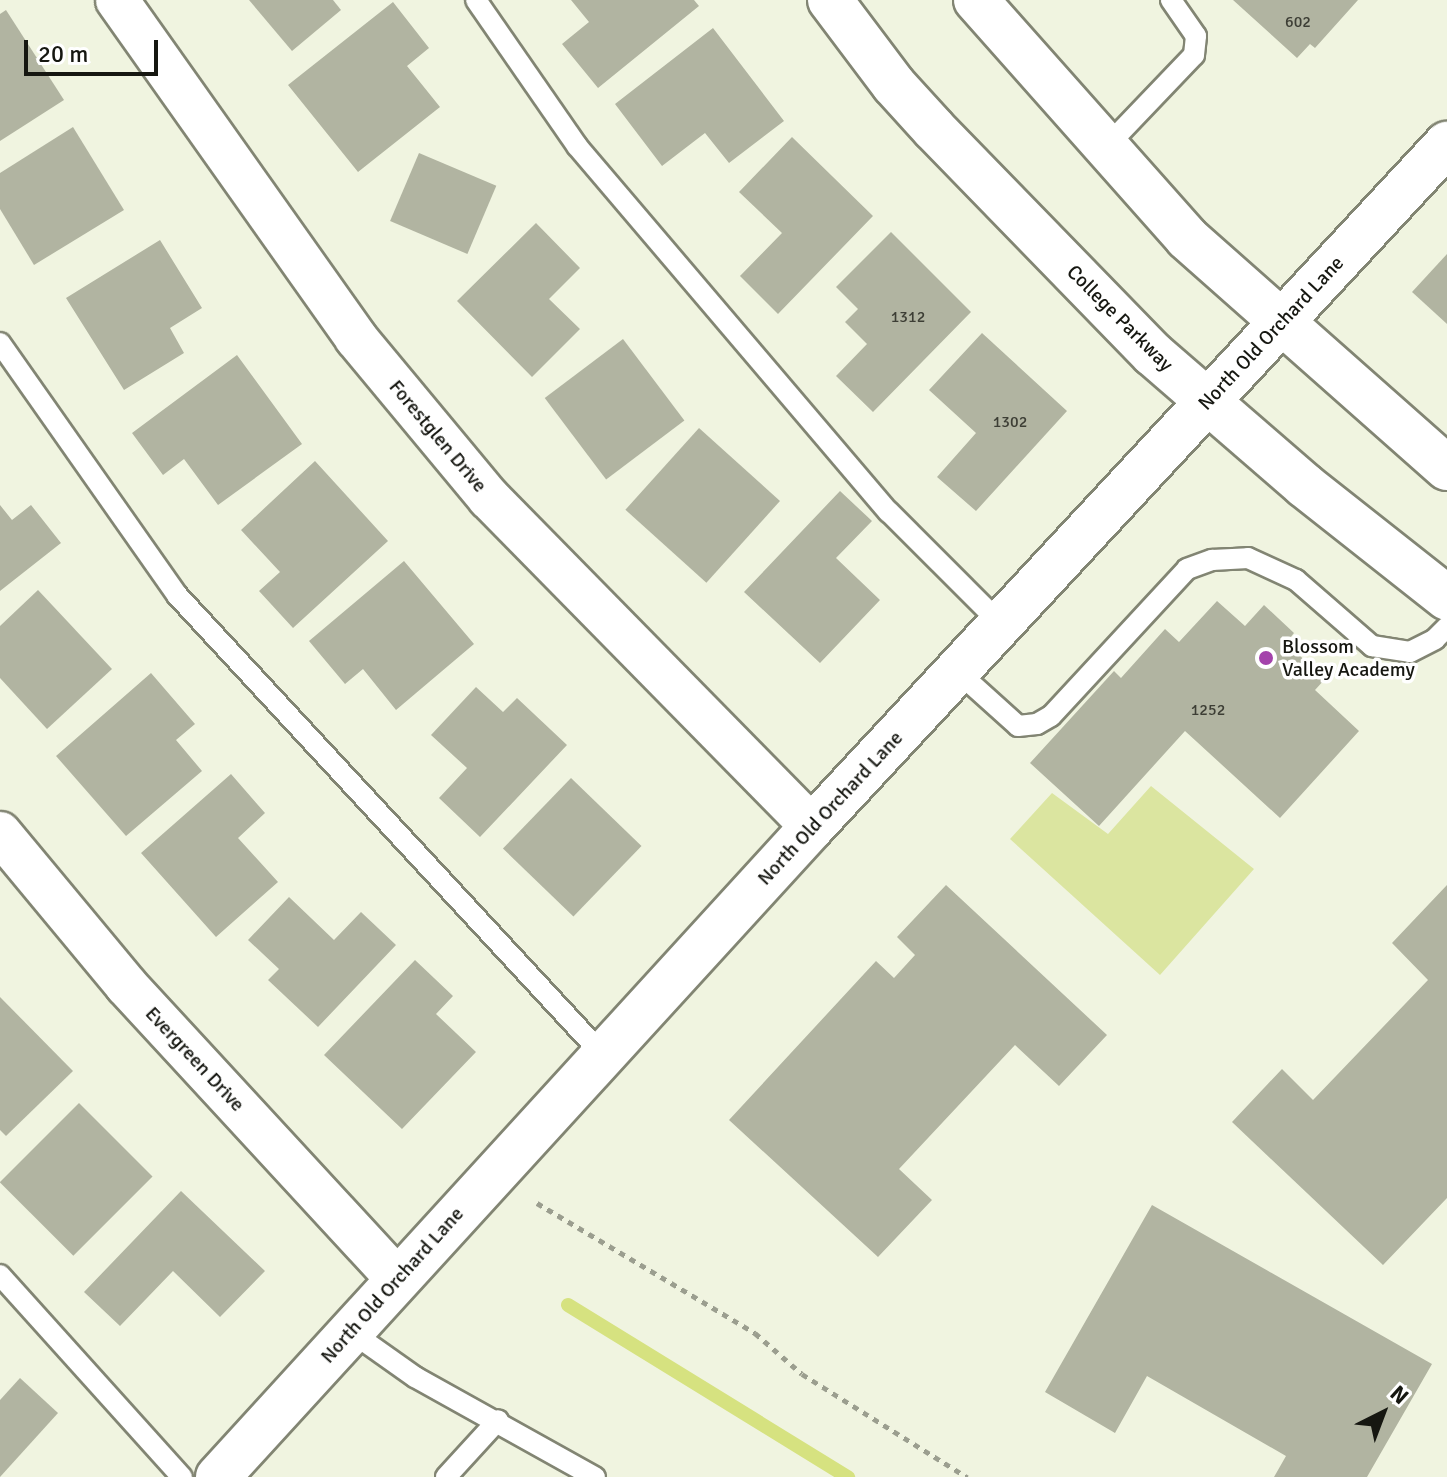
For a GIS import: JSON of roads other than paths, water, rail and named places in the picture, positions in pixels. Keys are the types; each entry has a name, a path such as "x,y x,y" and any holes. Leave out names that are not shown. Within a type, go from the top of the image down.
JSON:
{"street":[{"name":"Forestglen Drive","path":"117,0 356,338 489,498 812,827"},
{"name":"College Parkway","path":"830,0 894,85 934,129 1153,354 1304,485 1447,598"},
{"path":"976,0 1187,238 1280,324 1447,468"},
{"name":"North Old Orchard Lane","path":"218,1477 812,827 1447,144"},
{"name":"Evergreen Drive","path":"0,833 126,985 397,1279"}],"lane":[{"path":"476,0 577,146 889,512 1001,624"},
{"path":"1107,146 1194,55 1196,36 1171,0"},
{"path":"0,343 177,595 603,1055"},
{"path":"957,671 1018,726 1037,724 1051,716 1187,569 1212,560 1248,558 1296,580 1372,646 1410,652 1435,639 1447,627"},
{"path":"0,1275 182,1477"},
{"path":"350,1331 415,1377 498,1420 595,1477"},
{"path":"446,1477 498,1420"}],"waterway":[{"path":"568,1305 848,1477"}],"place":[{"name":"Blossom Valley Academy","path":"1266,658"}]}
